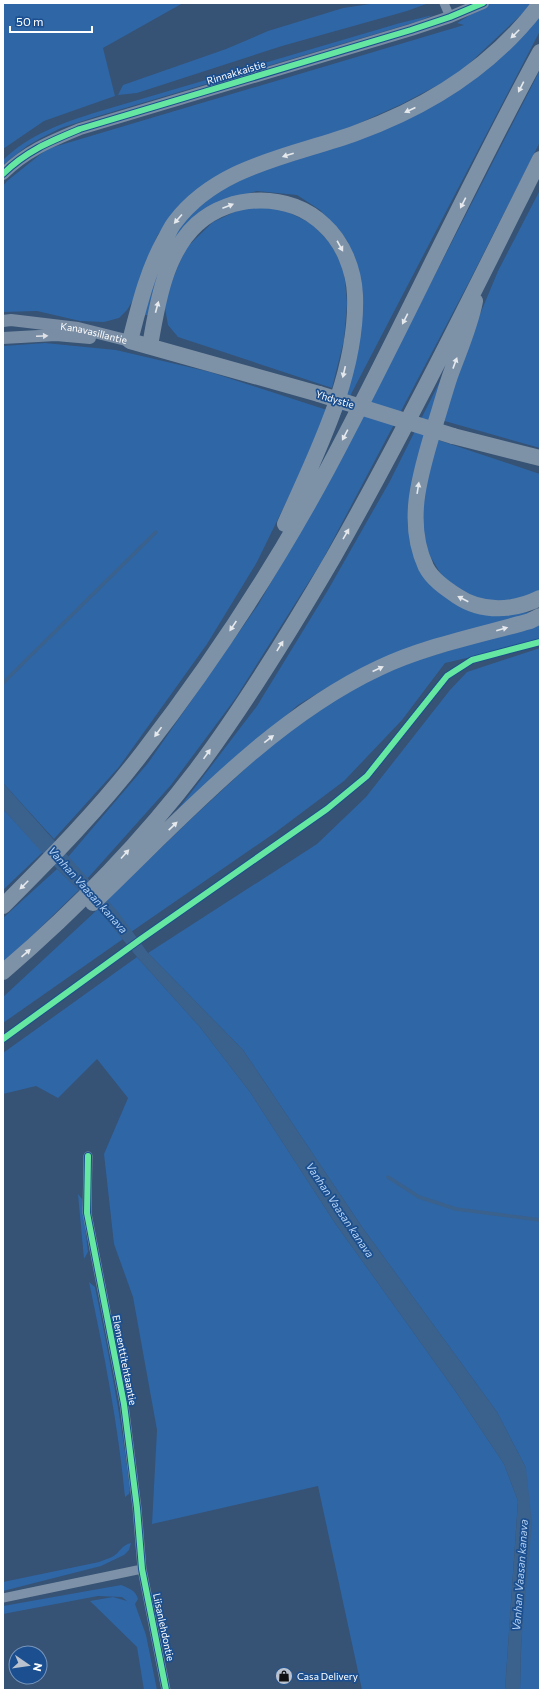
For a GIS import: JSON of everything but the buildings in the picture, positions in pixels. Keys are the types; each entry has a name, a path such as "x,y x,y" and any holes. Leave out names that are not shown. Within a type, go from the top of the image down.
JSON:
{"highway":[{"path":"130,341 147,280 158,253 174,223 195,200 214,186 244,170 356,133 430,100 464,78 498,50 527,21 540,4"},
{"path":"3,906 46,864 143,753 201,674 255,593 326,472 540,52"},
{"path":"102,888 140,836 196,769 254,688 308,600 370,492 540,159"},
{"path":"150,346 155,316 164,282 173,258 183,241 196,224 219,209 232,204 253,201 272,201 290,205 324,224 336,239 346,257 355,294 355,316 343,380 330,421 255,593"},
{"path":"479,281 472,318 448,382 420,473 415,509 416,531 427,568 437,581 461,599 476,605 494,608 512,608 540,598"},
{"name":"Yhdystie","path":"130,341 319,394 454,436 540,458"},
{"path":"3,972 84,906 215,786 262,745 313,704 349,683 409,655 530,621 540,616"}],"street":[{"path":"444,3 450,17"},
{"name":"Rinnakkaistie","path":"3,174 18,160 35,149 80,129 450,17 483,3"},
{"name":"Kanavasillantie","path":"3,321 11,320 78,328 130,341"},
{"name":"Kanavasillantie","path":"3,338 56,335 130,341"},
{"name":"Elementtitehtaantie","path":"88,1156 87,1213 124,1404 138,1508 142,1569"},
{"path":"3,1598 142,1569"},
{"name":"Liisanlehdontie","path":"142,1569 166,1690"}],"shaded area":[{"path":"3,3 183,3 103,48 115,96 44,121 3,149"},
{"path":"377,3 429,3 407,11 282,46 137,93 118,95 123,85 226,49 268,31 343,8"},
{"path":"489,3 531,3 523,13 457,75 402,104 182,203 157,236 133,300 127,310 119,318 104,322 80,321 37,311 3,312 3,186 7,181 47,149 464,25 457,23"},
{"path":"433,15 419,21 61,128 27,146 3,165 3,160 24,143 47,130 71,120 400,23"},
{"path":"540,17 540,31 335,425 360,281 348,242 320,210 297,195 257,191 217,202 182,229 149,315 143,315 156,270 184,219 225,186 261,171 340,146 501,56"},
{"path":"540,70 540,142 469,282 322,561 235,699 171,785 87,879 68,857 148,763 258,605 330,480"},
{"path":"540,190 540,448 441,420 463,355 498,271"},
{"path":"267,206 286,211 312,224 331,244 344,270 347,303 344,340 332,388 178,337 168,325 165,308 168,291 185,249 213,222 243,208"},
{"path":"45,343 116,350 210,372 327,410 294,486 257,562 207,644 119,767 54,839 3,783 3,346"},
{"path":"442,377 414,478 435,587 506,613 535,612 345,677 298,705 173,816 257,706 328,590 390,481"},
{"path":"435,439 540,474 540,591 522,599 495,603 463,595 442,576 423,544 422,499"},
{"path":"540,624 540,639 528,644 445,663 402,720 344,781 276,832 131,932 107,900 272,744 339,697 387,669"},
{"path":"540,648 540,1690 520,1690 526,1468 497,1412 362,1227 243,1050 148,953 317,844 366,797 450,690 467,672"},
{"path":"3,809 43,852 3,890"},
{"path":"57,869 79,890 3,964 3,918"},
{"path":"98,909 123,939 3,1023 3,997"},
{"path":"137,957 200,1027 250,1092 335,1223 454,1389 504,1464 518,1501 505,1690 362,1690 318,1486 152,1524 157,1430 133,1297 114,1244 104,1154 128,1098 97,1059 58,1098 36,1086 3,1094 3,1053"},
{"path":"78,1194 82,1199 88,1252 84,1259"},
{"path":"89,1282 95,1287 119,1414 130,1490 129,1494 125,1497 119,1443 110,1389"},
{"path":"131,1543 129,1550 124,1555 101,1566 3,1591 3,1582 99,1562 112,1557 125,1545"},
{"path":"121,1585 131,1590 137,1596 138,1599 135,1604 146,1635 157,1690 144,1690 137,1647 90,1601 113,1597 127,1601 122,1597 98,1596 3,1614 3,1606"}],"water":[{"name":"Vanhan Vaasan kanava","path":"3,783 118,912 148,953 243,1050 362,1227 497,1412 526,1468 532,1524 521,1645 520,1690 505,1690 518,1501 504,1464 454,1389 335,1223 250,1092 200,1027 137,957 98,909 57,869 3,809"}],"waterway":[{"path":"3,683 156,532"},
{"path":"388,1177 419,1197 456,1209 540,1220"}],"cycle path":[{"path":"3,174 30,153 49,142 80,129 411,30 450,17 483,3"},
{"path":"3,1039 141,939 327,809 367,776 447,676 472,660 540,642"},
{"path":"88,1156 87,1213 124,1404 137,1508 142,1569 166,1690"}],"place":[{"name":"Casa Delivery","path":"284,1676"}]}
